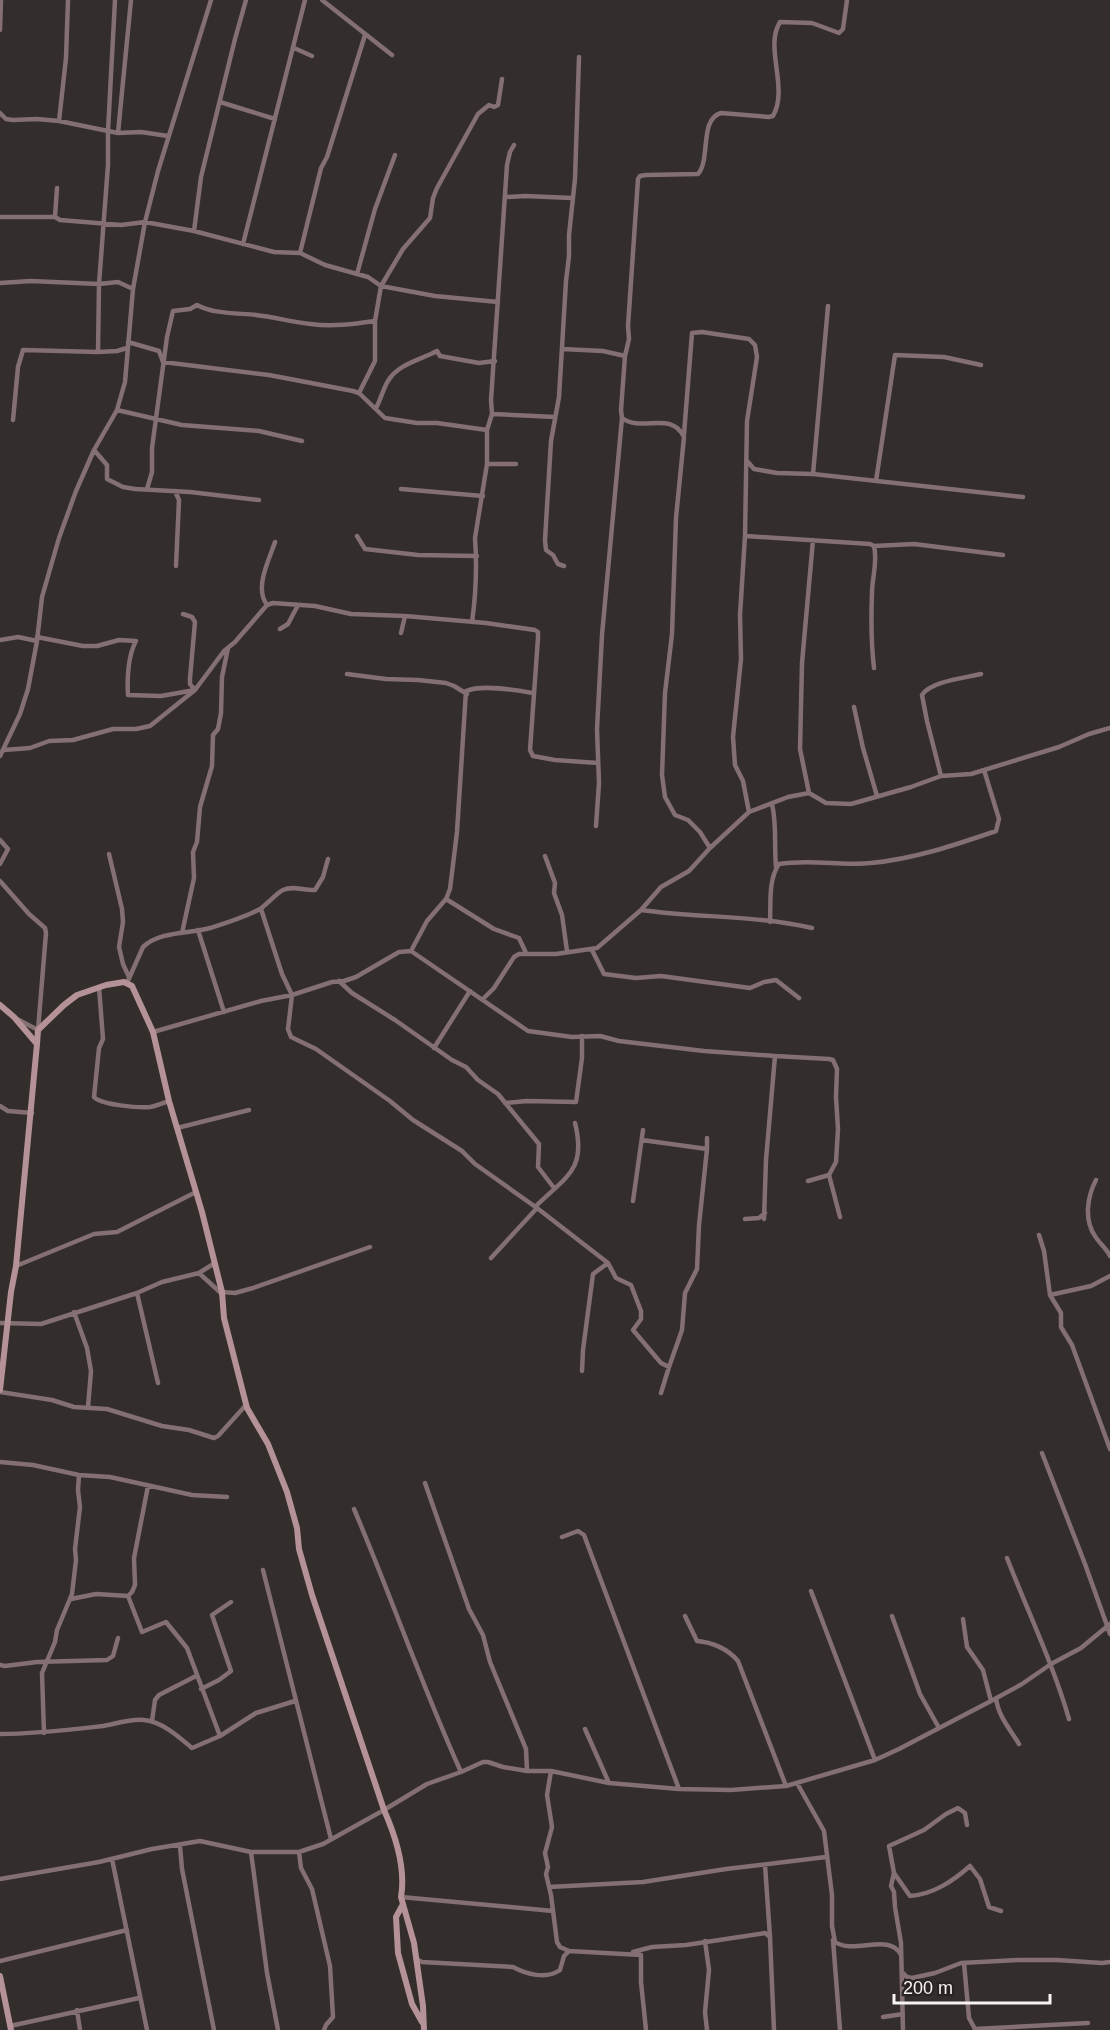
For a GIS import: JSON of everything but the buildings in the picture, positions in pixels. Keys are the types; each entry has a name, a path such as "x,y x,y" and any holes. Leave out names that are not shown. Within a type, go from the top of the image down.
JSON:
{"street":[{"path":"0,30 1,0"},
{"path":"59,121 66,58 68,0"},
{"path":"98,352 99,284 115,0"},
{"path":"118,133 131,0"},
{"path":"0,756 20,714 25,697 37,639 42,597 53,557 76,490 94,450 117,410 125,382 133,290 145,222 168,136 211,0"},
{"path":"194,231 201,177 246,0"},
{"path":"243,244 305,0"},
{"path":"322,0 392,55"},
{"path":"596,826 602,635 622,418 624,356 629,339 638,179 646,175 698,174 703,168 710,123 717,114 772,116 777,98 778,73 775,47 776,30 780,22 812,23 839,33 843,29 847,0"},
{"path":"300,253 321,168 327,157 365,35"},
{"path":"294,48 312,56"},
{"path":"564,566 558,564 545,547 551,441 559,397 579,57"},
{"path":"359,393 375,361 375,321 381,286 404,249 427,223 437,188 478,114 489,105 494,107 498,105 502,80"},
{"path":"220,102 274,119"},
{"path":"0,113 2,118 12,120 59,121 118,133 141,132 168,136"},
{"path":"472,622 476,599 476,538 487,464 487,430 492,414 491,400 507,165 513,145"},
{"path":"357,274 375,209 394,155"},
{"path":"55,217 57,188"},
{"path":"506,197 572,198"},
{"path":"0,217 55,217 60,220 121,225 145,222 194,231 274,252 300,253 325,265 368,277 381,286 435,296 498,302"},
{"path":"0,283 31,281 99,284 118,282 133,290"},
{"path":"147,489 152,472 152,448 163,362 173,311 190,309 197,305 204,309 228,314 270,316 312,325 375,321"},
{"path":"813,474 828,306"},
{"path":"330,325 331,333"},
{"path":"710,848 700,832 688,820 675,814 666,797 662,775 665,693 672,634 676,518 692,333 702,332 749,339 755,345 757,357 747,421 745,536 740,615 741,659 733,737 735,765 743,781 749,812"},
{"path":"128,342 159,351 163,362"},
{"path":"13,420 18,368 23,350 98,352 127,348"},
{"path":"562,349 603,351 624,356"},
{"path":"376,408 387,383 408,362 437,351 440,356 479,363 495,361"},
{"path":"876,481 895,355 944,357 981,365"},
{"path":"163,362 280,377 359,393 376,408 382,417 487,430"},
{"path":"117,410 182,425 260,431 302,441"},
{"path":"492,414 555,417"},
{"path":"622,418 634,423 675,425 684,437"},
{"path":"94,450 107,465 107,479 123,487 259,500"},
{"path":"747,461 754,469 1023,497"},
{"path":"487,464 516,464"},
{"path":"401,489 483,496"},
{"path":"175,491 179,500 176,566"},
{"path":"357,536 365,549 418,555 477,556"},
{"path":"745,536 874,546 914,544 1003,555"},
{"path":"809,793 800,749 802,663 813,540"},
{"path":"267,605 262,594 262,582 275,542"},
{"path":"874,546 877,555 872,588 870,630 874,668"},
{"path":"4,750 30,748 49,741 73,740 113,729 136,729 150,726 195,690 228,647 267,605 280,602 315,606 351,614 405,616 535,630 538,632 530,750 533,756 598,763"},
{"path":"280,629 288,624 298,605"},
{"path":"183,614 192,617 195,622 190,684 195,690"},
{"path":"401,633 405,616"},
{"path":"0,640 18,637 83,646 97,646 119,640 136,641 132,648 127,683 128,695 174,695 195,690"},
{"path":"182,933 194,878 193,852 197,842 200,807 212,766 213,735 218,729 221,713 222,677 228,647"},
{"path":"347,674 386,680 446,683 467,694"},
{"path":"941,776 922,694 926,689 938,684 981,674"},
{"path":"411,951 427,921 446,899 451,881 456,843 466,691 474,688 511,689 533,693"},
{"path":"854,707 877,796"},
{"path":"483,999 494,988 514,957 519,954 556,954 597,948 641,910 661,887 689,871 749,812 761,806 809,793 826,803 842,805 941,776 971,774 1059,747 1110,728"},
{"path":"776,868 779,864 795,862 855,864 906,859 996,831 999,819 984,770"},
{"path":"770,922 772,880 776,868 774,840 776,819 772,804"},
{"path":"0,840 8,849 0,864"},
{"path":"109,854 122,909 123,922 118,947 128,980 153,1032 169,1101 215,1263 222,1293 224,1318 246,1405 268,1444 287,1492 312,1595 393,1832 400,1861 402,1905 418,1962 424,2028"},
{"path":"545,856 555,883 554,893 562,915 567,951"},
{"path":"128,980 147,943 237,920 261,909 264,904 283,890 297,887 315,890 323,877 328,859"},
{"path":"0,881 29,914 45,928 46,933 32,1113 16,1266 3,1324 0,1391 52,1400 74,1407 107,1409 162,1426 189,1430 214,1438 246,1405"},
{"path":"446,899 494,929 519,938 526,953"},
{"path":"261,909 282,974 292,995 288,1029 291,1037 316,1049 413,1120 462,1150 475,1164 536,1207 608,1263 616,1278 631,1285 641,1311 641,1319 633,1330 662,1363 669,1367"},
{"path":"641,910 732,917 812,928"},
{"path":"198,930 224,1012"},
{"path":"592,950 604,974 636,978 661,976 750,988 776,980 799,998"},
{"path":"153,1032 356,977 399,952 411,951 528,1031 600,1036 619,1041 704,1051 829,1059 836,1065 838,1129 836,1162 829,1175 840,1218"},
{"path":"39,1030 77,995 128,980"},
{"path":"339,981 352,993 466,1068 498,1094 539,1144 538,1167 554,1188"},
{"path":"99,987 103,1039 99,1048 94,1097 105,1103 145,1107 169,1101"},
{"path":"434,1048 470,991"},
{"path":"0,1005 14,1017 37,1044"},
{"path":"14,1017 39,1030"},
{"path":"505,1103 576,1102 582,1058 582,1036"},
{"path":"764,1220 766,1160 775,1056"},
{"path":"0,1106 8,1111 32,1113"},
{"path":"177,1128 249,1110"},
{"path":"492,1258 554,1188 569,1177 577,1160 579,1143 575,1123"},
{"path":"633,1201 643,1130"},
{"path":"662,1393 682,1330 685,1293 698,1269 699,1225 707,1138"},
{"path":"642,1140 707,1149"},
{"path":"808,1181 829,1175"},
{"path":"1096,1180 1090,1191 1088,1203 1089,1225 1096,1239 1110,1256"},
{"path":"16,1266 94,1234 117,1232 196,1192"},
{"path":"745,1219 759,1218 765,1213"},
{"path":"1039,1236 1044,1251 1050,1295 1061,1313 1061,1327 1072,1345 1110,1449"},
{"path":"198,1274 222,1293 236,1293 370,1247"},
{"path":"3,1324 41,1324 137,1293 162,1282 198,1274 215,1263"},
{"path":"582,1371 593,1274 608,1263"},
{"path":"1050,1295 1090,1286 1110,1276"},
{"path":"137,1293 158,1383"},
{"path":"74,1312 87,1348 91,1371 88,1407"},
{"path":"1041,1453 1109,1625 1110,1634"},
{"path":"0,1462 33,1465 80,1475 110,1477 192,1495 227,1497"},
{"path":"44,1733 42,1673 71,1599 80,1507 78,1490 80,1475"},
{"path":"425,1482 469,1609 483,1635 490,1662 526,1749 527,1770"},
{"path":"71,1599 96,1594 128,1596 132,1592 135,1585 134,1558 148,1486"},
{"path":"354,1509 461,1772"},
{"path":"562,1537 578,1531 584,1535 679,1789"},
{"path":"1008,1558 1036,1633 1051,1664 1069,1719"},
{"path":"263,1570 331,1839"},
{"path":"811,1591 875,1760"},
{"path":"128,1596 142,1632 166,1622 187,1648 220,1736"},
{"path":"201,1689 231,1671 212,1615 231,1602"},
{"path":"685,1616 697,1641 713,1644 732,1653 738,1661 786,1786"},
{"path":"892,1616 916,1684 939,1728"},
{"path":"963,1619 967,1647 983,1670 997,1708 1019,1744"},
{"path":"0,1879 200,1841 251,1852 299,1852 331,1839 427,1784 483,1762 503,1767 551,1771 609,1783 679,1789 731,1790 786,1786 875,1760 994,1700 1081,1648 1109,1625"},
{"path":"0,1665 107,1660 112,1656 118,1638"},
{"path":"152,1721 155,1700 159,1695 196,1676"},
{"path":"0,1734 44,1733 136,1720 152,1721 166,1728 192,1748 220,1736 256,1713 295,1701"},
{"path":"585,1729 609,1783"},
{"path":"551,1771 547,1795 552,1827 546,1853 548,1867 546,1874 557,1942 560,1947 569,1951 641,1955 646,2030"},
{"path":"797,1783 824,1832 832,1895 840,2030"},
{"path":"903,2030 903,1973 894,1892 891,1886 894,1873 889,1846 924,1830 958,1808 964,1813 967,1825"},
{"path":"180,1846 182,1869 214,2030"},
{"path":"251,1852 267,1973 278,2030"},
{"path":"299,1852 301,1868 312,1889 330,1966 333,2017 324,2030"},
{"path":"549,1887 643,1882 826,1857"},
{"path":"112,1859 147,2030"},
{"path":"765,1865 774,2030"},
{"path":"894,1873 910,1896 920,1895 948,1883 970,1866 980,1879 989,1907 1001,1911"},
{"path":"401,1897 553,1911"},
{"path":"402,1905 396,1917 399,1953 412,2004 424,2028"},
{"path":"0,1962 126,1930"},
{"path":"630,1953 652,1947 765,1933 770,1937"},
{"path":"833,1938 835,1942 845,1946 890,1944 901,1955"},
{"path":"705,1941 709,1970 705,2012 707,2030"},
{"path":"418,1962 513,1967 525,1973 549,1975 560,1970 564,1956 569,1951"},
{"path":"903,1973 912,1978 964,1963 1018,1960 1057,1960 1102,1964 1110,1962"},
{"path":"964,1963 969,2018 975,2029 1088,2022"},
{"path":"0,1976 10,2028 77,2010 139,1998"},
{"path":"77,2010 80,2030"},
{"path":"882,2017 903,2014"}]}
